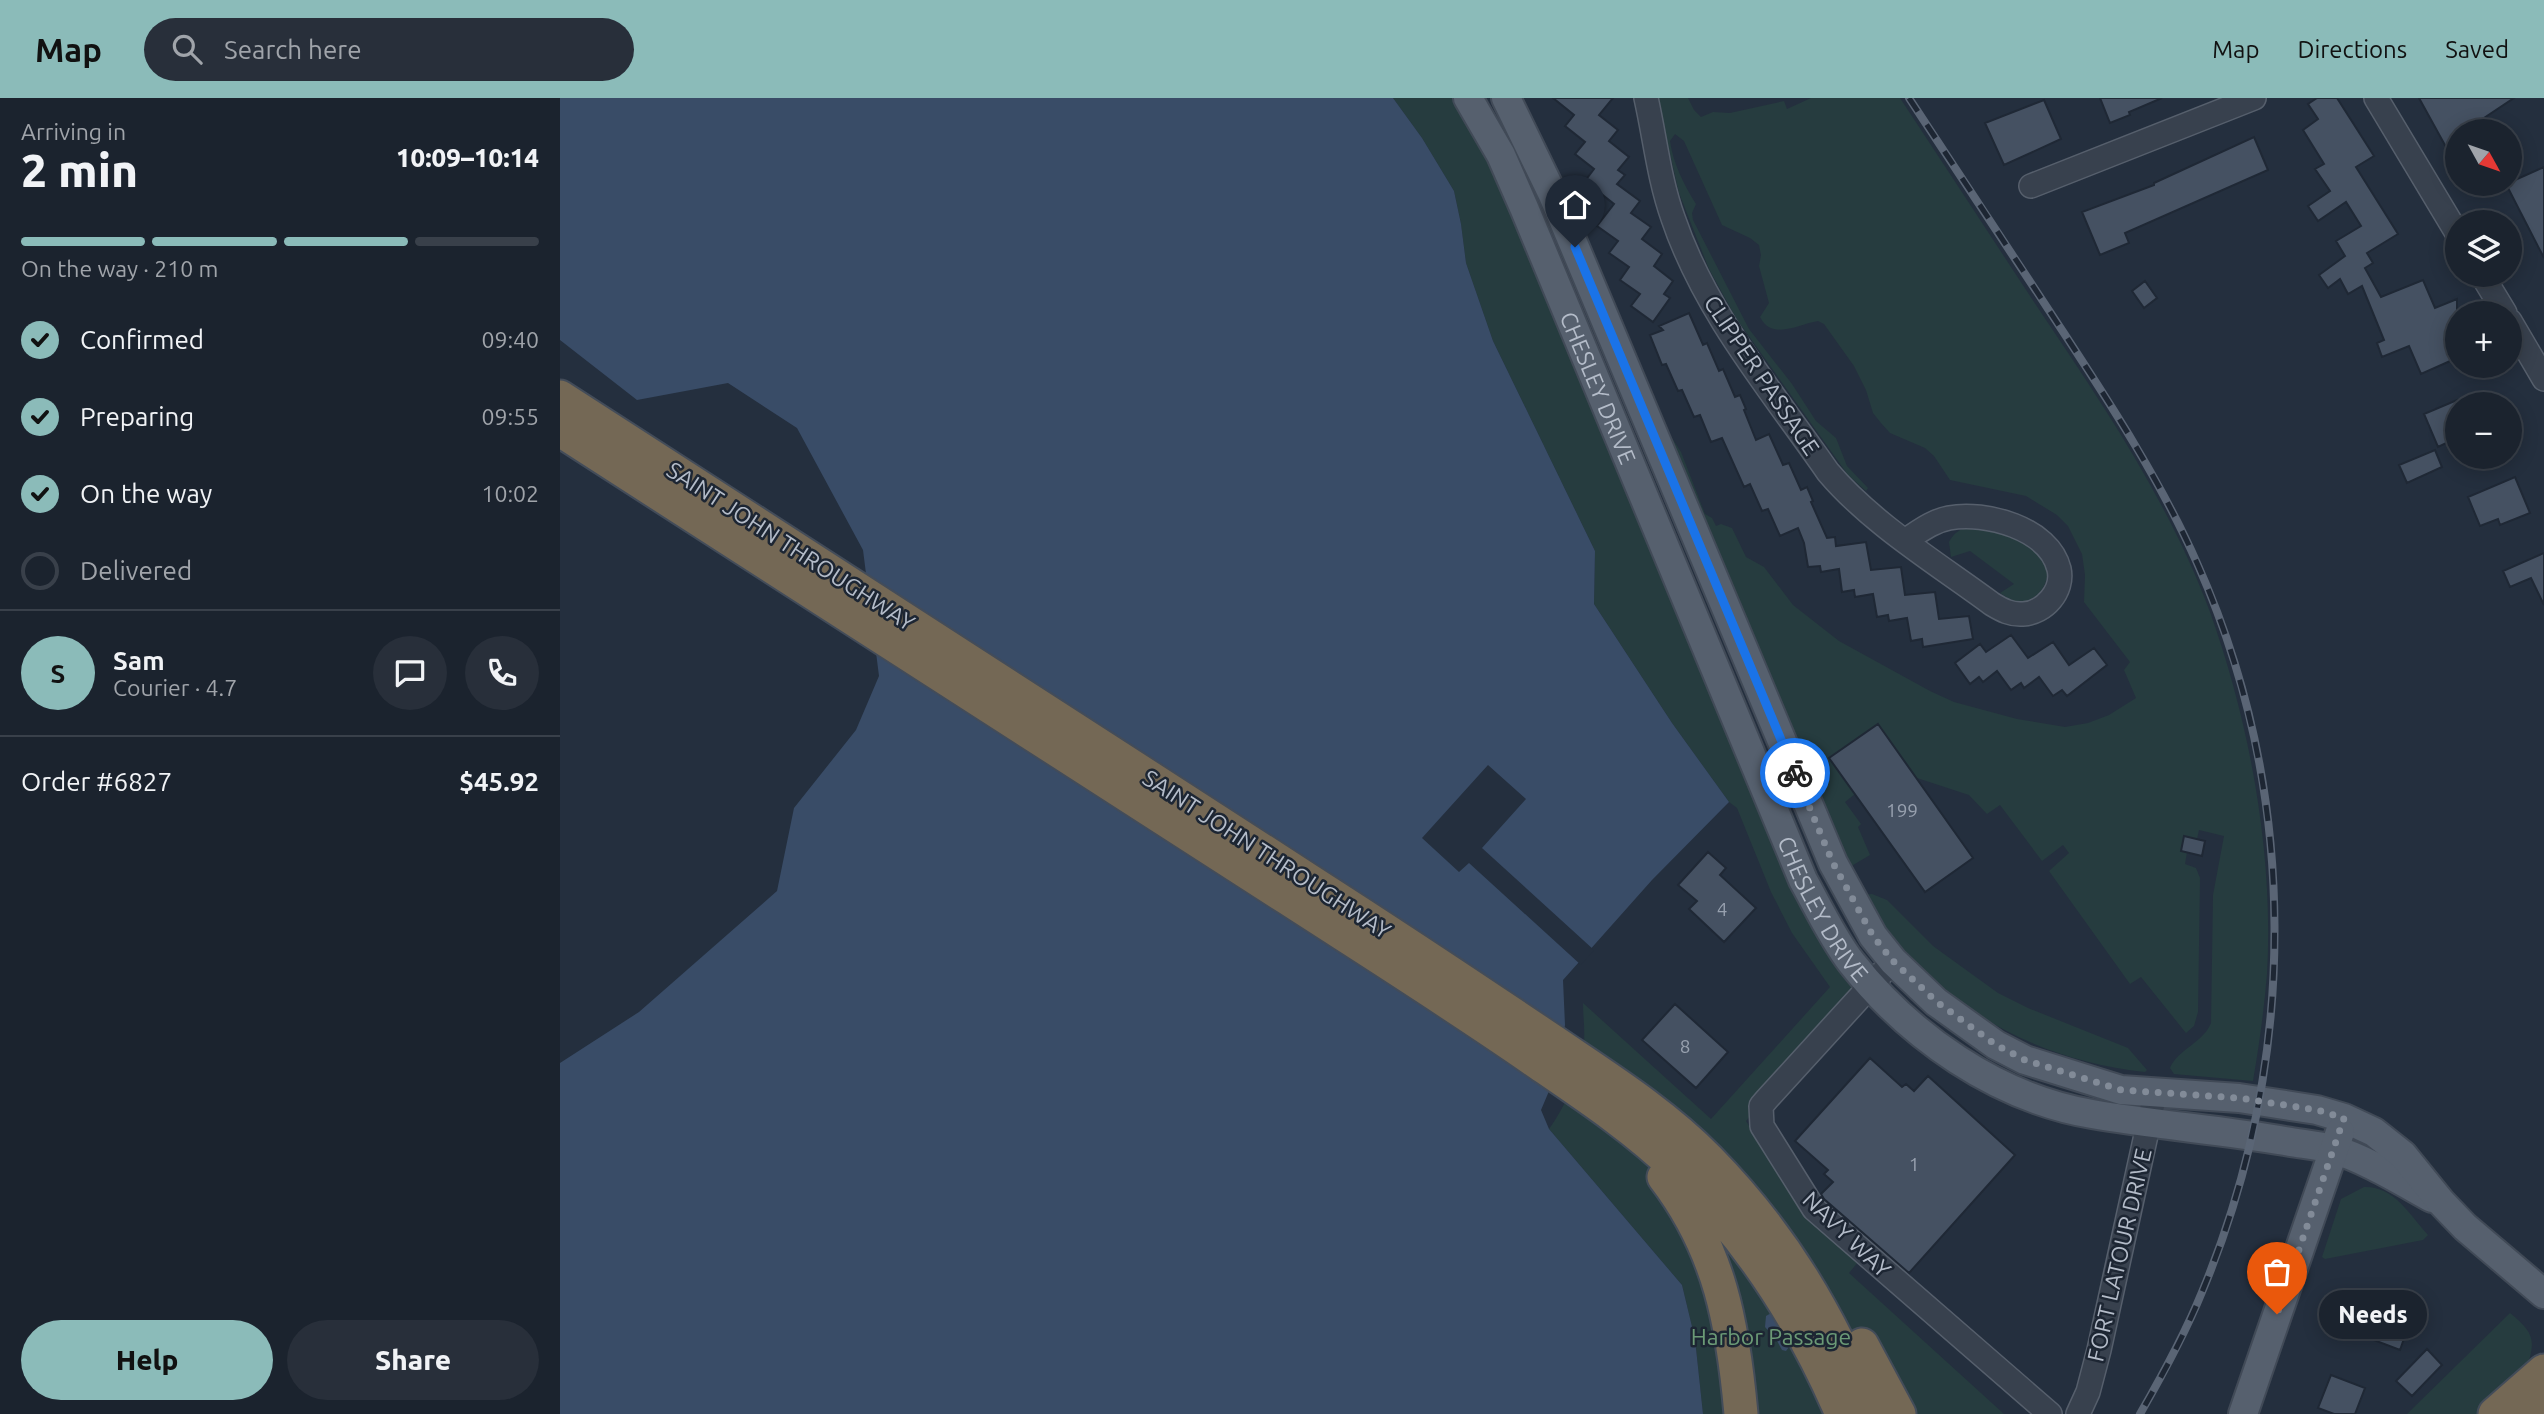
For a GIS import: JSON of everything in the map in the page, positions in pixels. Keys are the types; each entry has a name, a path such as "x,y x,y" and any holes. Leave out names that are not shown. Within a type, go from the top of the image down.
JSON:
{"highway":[{"name":"SAINT JOHN THROUGHWAY","path":"560,397 1460,978 1635,1097 1704,1155 1754,1207 1800,1273 1838,1341 1870,1414"},
{"name":"SAINT JOHN THROUGHWAY","path":"560,430 789,575 1446,1001 1538,1062 1622,1123 1676,1167 1738,1235 1791,1311 1820,1362 1842,1414"},
{"path":"1622,1123 1681,1199 1707,1247 1720,1280 1728,1312 1741,1414"},
{"path":"1754,1207 1811,1263 1848,1321 1899,1414"},
{"path":"2495,1414 2544,1371"},
{"path":"2534,1414 2544,1405"}],"main road":[{"name":"CHESLEY DRIVE","path":"1468,98 1501,155 1525,210 1803,880 1849,959 1871,986 1923,1034 1987,1078 2030,1096 2089,1114 2230,1132 2334,1149 2441,1202"},
{"name":"CHESLEY DRIVE","path":"1506,98 1553,195 1833,863 1873,936 1893,961 1952,1014 1996,1045 2025,1060 2121,1090 2239,1098 2317,1110 2344,1118 2374,1132 2403,1155 2465,1227 2544,1294"},
{"path":"1525,210 1553,195"},
{"path":"2243,1414 2344,1118"}],"street":[{"name":"CLIPPER PASSAGE","path":"1646,98 1658,162 1673,220 1707,296 1828,472 1857,502 1906,540 2005,612 2022,614 2039,609 2052,597 2060,581 2059,568 2045,546 2002,520 1984,516 1947,518 1931,524 1906,540"},
{"path":"2031,186 2254,98"},
{"path":"2376,98 2445,213"},
{"path":"2522,341 2544,379"},
{"name":"NAVY WAY","path":"1893,961 1767,1099 1761,1107 1762,1126 1804,1197 1814,1209 2050,1414"},
{"name":"FORT LATOUR DRIVE","path":"2078,1414 2088,1392 2099,1350 2155,1094"}],"green space":[{"name":"Harbor Passage","path":"1393,98 1468,98 1754,765 1871,986 1746,1121 1798,1206 1859,1261 1849,1273 2004,1414 1703,1414 1695,1339 1682,1285 1549,1129 1577,1075 1583,1052 1583,1003 1711,1119 1830,987 1792,933 1771,892 1737,808 1729,802 1672,723 1594,604 1595,551 1493,341 1466,263 1454,191 1422,138"},
{"path":"1657,98 1688,98 1701,117 1713,112 1730,113 1784,101 1787,109 1811,98 1900,98 2134,457 2176,533 2210,612 2237,699 2256,790 2267,883 2268,929 2266,987 2253,1081 2174,1074 2170,1068 2179,1056 2202,1036 2211,1023 2213,895 2224,836 2199,830 2197,839 2184,836 2181,850 2187,852 2185,864 2196,868 2200,878 2198,1012 2194,1026 2186,1033 2141,977 2130,984 2049,871 2069,853 2063,845 2042,861 2000,805 1987,814 1969,795 1917,778 1878,724 1829,758 1855,794 1845,802 1861,824 1858,827 1870,855 1848,868 1668,432 1681,452 1705,514 1712,518 1716,526 1721,524 1732,528 1746,557 1764,567 1793,605 1839,641 1930,691 1954,702 2017,719 2065,727 2088,723 2109,715 2136,698 2124,670 2130,662 2084,602 2085,575 2082,554 2068,526 2057,515 2026,496 1950,480 1934,456 1925,448 1890,433 1873,413 1866,390 1854,366 1824,324 1818,321 1779,330 1765,324 1760,317 1769,303 1759,266 1759,245 1722,225 1684,141 1675,134 1670,141 1671,149 1680,174 1696,204 1692,213 1693,220 1749,329 1792,384 1816,421 1836,438 1847,466 1868,488 1866,491 1848,475 1736,318 1709,269 1679,193"},
{"path":"1970,527 2011,536 2038,552 2047,568 2042,590 2030,600 2011,600 2000,593 2014,584 1970,551 1951,557 1949,542 1960,530"},
{"path":"1872,894 1887,900 1933,946 1998,993 2028,1008 2128,1048 2147,1070 2145,1072 2111,1067 2046,1049 1986,1019 1958,1001 1907,955 1862,895"},
{"path":"2364,1187 2375,1188 2392,1196 2428,1235 2423,1240 2325,1259 2322,1257 2341,1199"},
{"path":"2510,1313 2523,1324 2530,1335 2531,1355 2528,1364 2480,1414 2407,1414"}],"water":[{"path":"560,98 1393,98 1422,138 1454,191 1466,263 1493,341 1595,551 1594,604 1672,723 1729,802 1652,880 1563,980 1565,1025 1555,1077 1541,1110 1549,1129 1682,1285 1695,1339 1703,1414 560,1414 560,1063 639,1012 777,891 794,808 856,730 879,676 863,550 797,428 728,383 637,400 560,340"},
{"path":"1773,1312 1792,1343 1786,1351 1782,1350 1765,1327 1766,1316"}],"pier":[{"path":"1488,765 1526,799 1482,848 1594,950 1581,965 1469,863 1459,872 1422,838"}],"building":[{"path":"1553,98 1613,98 1599,115 1618,130 1609,141 1629,157 1618,170 1625,175 1617,184 1640,201 1631,213 1651,227 1642,239 1662,254 1654,266 1673,281 1664,294 1670,298 1653,322 1631,306 1640,294 1620,280 1629,267 1609,253 1618,241 1597,226 1614,204 1585,181 1594,169 1575,154 1585,142 1565,126 1574,115"},
{"path":"2100,98 2162,98 2110,123"},
{"path":"2317,98 2337,98 2374,156 2356,167 2398,234 2367,253 2373,263 2365,268 2381,297 2423,280 2435,308 2445,304 2445,363 2421,374 2409,346 2382,357 2377,343 2384,340 2362,286 2348,294 2340,279 2328,288 2319,275 2345,256 2336,241 2361,226 2346,202 2318,221 2308,206 2330,191 2315,169 2324,164 2303,130 2318,119 2308,104"},
{"path":"2419,98 2514,98 2482,119 2445,119 2445,145"},
{"path":"2044,100 2061,139 2004,165 1985,123"},
{"path":"2254,137 2268,170 2125,233 2129,243 2100,255 2082,212 2154,185"},
{"path":"2544,167 2544,258 2522,215 2522,210 2519,210 2512,196 2522,196 2522,177"},
{"path":"2145,281 2157,298 2144,308 2132,291"},
{"path":"1689,313 1703,345 1707,343 1719,371 1723,369 1735,397 1740,395 1756,440 1769,434 1783,465 1789,463 1801,490 1807,487 1827,538 1835,537 1836,546 1866,542 1871,570 1901,567 1905,595 1935,592 1939,619 1969,616 1973,639 1923,647 1922,639 1911,641 1907,618 1889,621 1888,615 1877,617 1873,594 1855,597 1854,590 1842,592 1839,569 1821,572 1820,566 1808,567 1798,528 1780,536 1768,509 1762,511 1750,484 1744,487 1722,438 1711,442 1700,415 1694,417 1666,364 1662,365 1650,335 1663,330 1659,326"},
{"path":"2445,405 2445,444 2438,447 2424,414"},
{"path":"2435,450 2442,467 2407,483 2399,465"},
{"path":"2515,477 2530,513 2500,525 2498,519 2480,526 2468,497"},
{"path":"2544,553 2544,605 2531,578 2510,587 2503,571"},
{"path":"2011,635 2028,658 2053,642 2069,665 2094,648 2107,665 2067,696 2062,690 2053,696 2039,677 2024,688 2021,683 2011,690 1997,671 1983,682 1979,677 1970,684 1955,663 1980,644 1986,652"},
{"path":"1878,724 1973,858 1925,892 1829,758"},
{"path":"2184,836 2205,841 2202,856 2181,851"},
{"path":"1708,852 1726,868 1720,875 1756,908 1724,942 1689,909 1697,901 1678,885"},
{"path":"1675,1004 1728,1052 1696,1088 1642,1040"},
{"path":"1870,1058 1902,1087 1906,1084 1914,1091 1928,1076 2015,1155 1909,1273 1824,1199 1821,1194 1833,1182 1824,1174 1828,1170 1795,1141"},
{"path":"2328,1303 2406,1333 2400,1350 2321,1320"},
{"path":"2427,1349 2442,1365 2412,1396 2396,1381"},
{"path":"2331,1375 2365,1388 2355,1414 2334,1414 2318,1408"}],"railway":[{"path":"1909,98 2094,380 2166,500 2197,563 2231,651 2255,742 2269,834 2274,927 2270,1020 2257,1112 2234,1203 2202,1292 2173,1354 2140,1414"}],"way so far":[{"path":"1795,773 1833,863 1873,936 1915,983 1996,1045 2025,1060 2121,1090 2239,1098 2317,1110 2344,1118 2277,1314"}],"place":[{"name":"Needs","path":"2277,1314"}],"route":[{"path":"1575,247 1795,773"}]}
